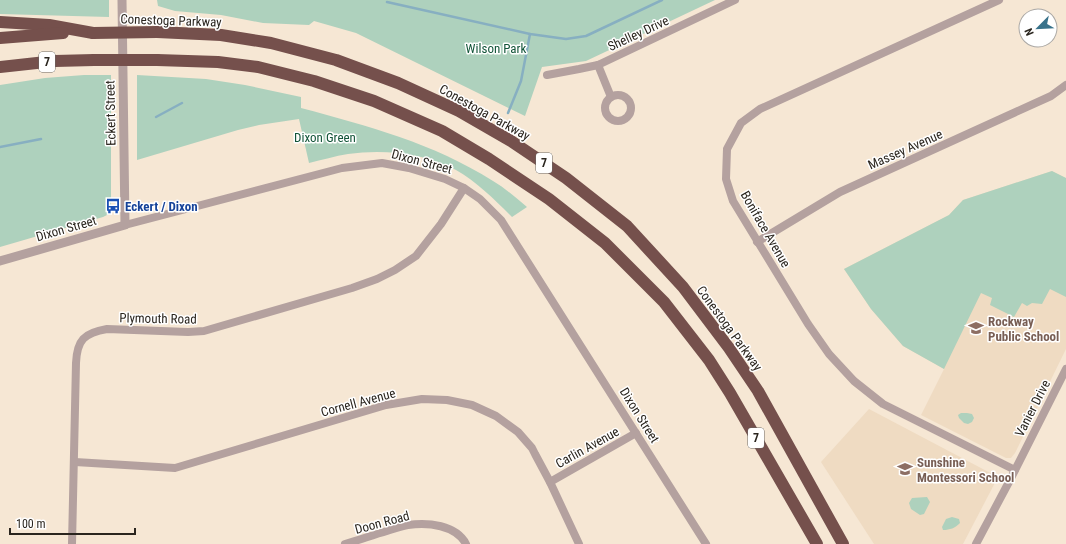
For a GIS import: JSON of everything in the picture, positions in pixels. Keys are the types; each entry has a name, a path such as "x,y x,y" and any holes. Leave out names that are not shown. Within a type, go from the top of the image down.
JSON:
{"highway":[{"path":"0,22 49,25 93,33"},
{"name":"Conestoga Parkway","path":"0,38 52,33 157,32 221,35 271,43 336,60 398,83 458,111 511,141 566,178 627,226 683,287 729,348 758,391 844,544"},
{"name":"7","path":"0,67 94,60 218,62 258,67 314,81 374,101 442,131 489,159 549,199 605,243 658,296 709,360 730,393 817,544"},
{"path":"806,478 852,544"}],"street":[{"name":"Eckert Street","path":"122,0 125,225"},
{"name":"Shelley Drive","path":"547,75 580,70 598,64 735,0"},
{"name":"Boniface Avenue","path":"999,0 760,109 741,123 727,149 726,179 733,201 808,324 829,354 854,381 884,404 1015,470"},
{"path":"598,64 611,97"},
{"name":"Massey Avenue","path":"757,242 840,192 1051,96 1066,85"},
{"name":"Dixon Street","path":"0,261 125,225 342,168 382,163 409,168 445,178 464,188 480,199 501,220 706,544"},
{"name":"Plymouth Road","path":"72,544 77,349 81,341 95,331 107,329 188,332 204,331 352,288 377,279 395,270 416,256 441,224 464,188"},
{"name":"Vanier Drive","path":"976,544 1066,369"},
{"name":"Cornell Avenue","path":"75,462 175,468 386,405 422,399 447,400 472,405 496,416 518,432 532,448 550,482 579,544"},
{"name":"Carlin Avenue","path":"550,482 636,433"},
{"name":"Doon Road","path":"345,544 407,525 421,524 434,525 448,529 464,539 466,544"}],"shaded area":[{"name":"Rockway Public School","path":"1052,171 1066,178 1066,349 1015,453 1011,458 1006,458 921,415 944,369 903,346 871,309 844,269 949,215 963,200"},
{"name":"Sunshine Montessori School","path":"869,409 998,477 963,544 874,544 821,462"}],"green space":[{"path":"0,0 109,0 109,17 0,14"},
{"name":"Wilson Park","path":"157,0 715,0 586,61 542,67 525,116 356,33 314,21 309,25 263,23 221,15 175,11 158,6"},
{"path":"84,75 111,75 111,208 109,214 0,247 0,85 45,78"},
{"name":"Dixon Green","path":"137,75 206,79 245,85 301,97 301,108 400,137 447,156 497,184 527,207 512,217 486,192 464,175 444,164 417,156 390,152 376,152 343,155 309,163 299,119 238,130 137,160"},
{"name":"Rockway Public School","path":"1052,171 1066,178 1066,297 1050,289 1042,304 1032,303 1027,306 1022,303 1014,317 990,305 992,298 981,293 944,369 903,346 871,309 844,269 949,215 963,200"},
{"path":"961,413 972,414 974,418 972,422 968,424 964,423 958,415"},
{"path":"927,497 930,502 924,514 920,515 911,509 909,503 912,498"},
{"path":"952,517 959,519 960,523 948,530 943,530 942,527 946,519"}],"waterway":[{"path":"387,2 530,34 566,39 586,36 662,0"},
{"path":"508,113 521,81 530,34"},
{"path":"156,117 182,103"},
{"path":"0,147 41,139"}],"place":[{"name":"Eckert / Dixon","path":"113,206"},
{"name":"Rockway Public School","path":"976,328"},
{"name":"Sunshine Montessori School","path":"905,469"}]}
